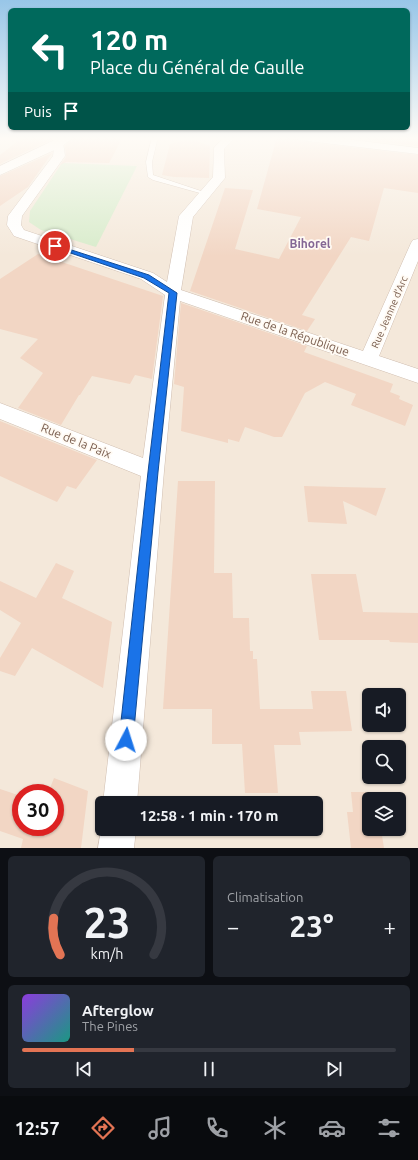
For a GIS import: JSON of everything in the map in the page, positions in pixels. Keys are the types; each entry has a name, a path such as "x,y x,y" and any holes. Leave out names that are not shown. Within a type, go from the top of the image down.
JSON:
{"street":[{"path":"0,221 15,216 44,177"},
{"path":"121,796 153,472 173,293 186,216 219,177"},
{"name":"Rue de la République","path":"15,216 14,225 19,233 147,276 173,293 418,376"},
{"name":"Rue Jeanne d'Arc","path":"369,359 418,243"},
{"name":"Rue de la Paix","path":"0,411 153,472"},
{"path":"116,848 117,836"}],"lane":[{"path":"151,177 205,194"}],"shaded area":[{"path":"0,177 418,177 418,848 0,848"}],"green space":[{"path":"53,177 132,177 96,247 41,230 29,222 30,211"}],"building":[{"path":"0,177 35,177 28,187 0,206"},
{"path":"171,177 209,177 209,178"},
{"path":"266,177 418,177 418,193 384,188 369,241 351,237 302,315 315,319 307,331 190,291 225,188 253,190 235,249 279,259 301,217 257,209"},
{"path":"38,254 163,296 152,379 135,375 130,384 92,376 61,425 18,408 43,373 20,358 38,339 0,329 0,279"},
{"path":"181,303 307,346 304,352 393,384 390,392 400,396 399,399 413,405 405,426 351,405 356,394 325,382 305,393 282,437 274,437 245,427 239,442 228,439 228,443 181,431 184,387 174,384"},
{"path":"0,421 97,460 76,489 67,486 57,502 0,476"},
{"path":"178,481 215,481 214,573 232,573 233,618 249,618 250,651 253,651 253,659 257,659 260,709 313,709 311,691 346,691 352,731 299,732 301,745 274,745 278,793 245,793 242,744 212,744 212,709 163,709"},
{"path":"304,486 386,488 376,516 343,501 347,524 308,522"},
{"path":"56,563 74,571 62,598 112,622 103,688 32,648 15,676 0,671 0,658 21,623 0,610 0,581 36,598"},
{"path":"311,574 356,574 363,612 418,613 418,643 390,642 389,640 319,640"},
{"path":"54,778 88,791 81,848 21,848 23,839 14,836 64,836 64,784 52,784"},
{"path":"0,789 12,793 12,835 0,831"},
{"path":"351,792 362,792 362,836 382,836 384,848 351,848 347,812 353,812"}],"district":[{"name":"Bihorel","path":"310,244"}],"route":[{"path":"55,246 147,276 173,293 126,740"}]}
